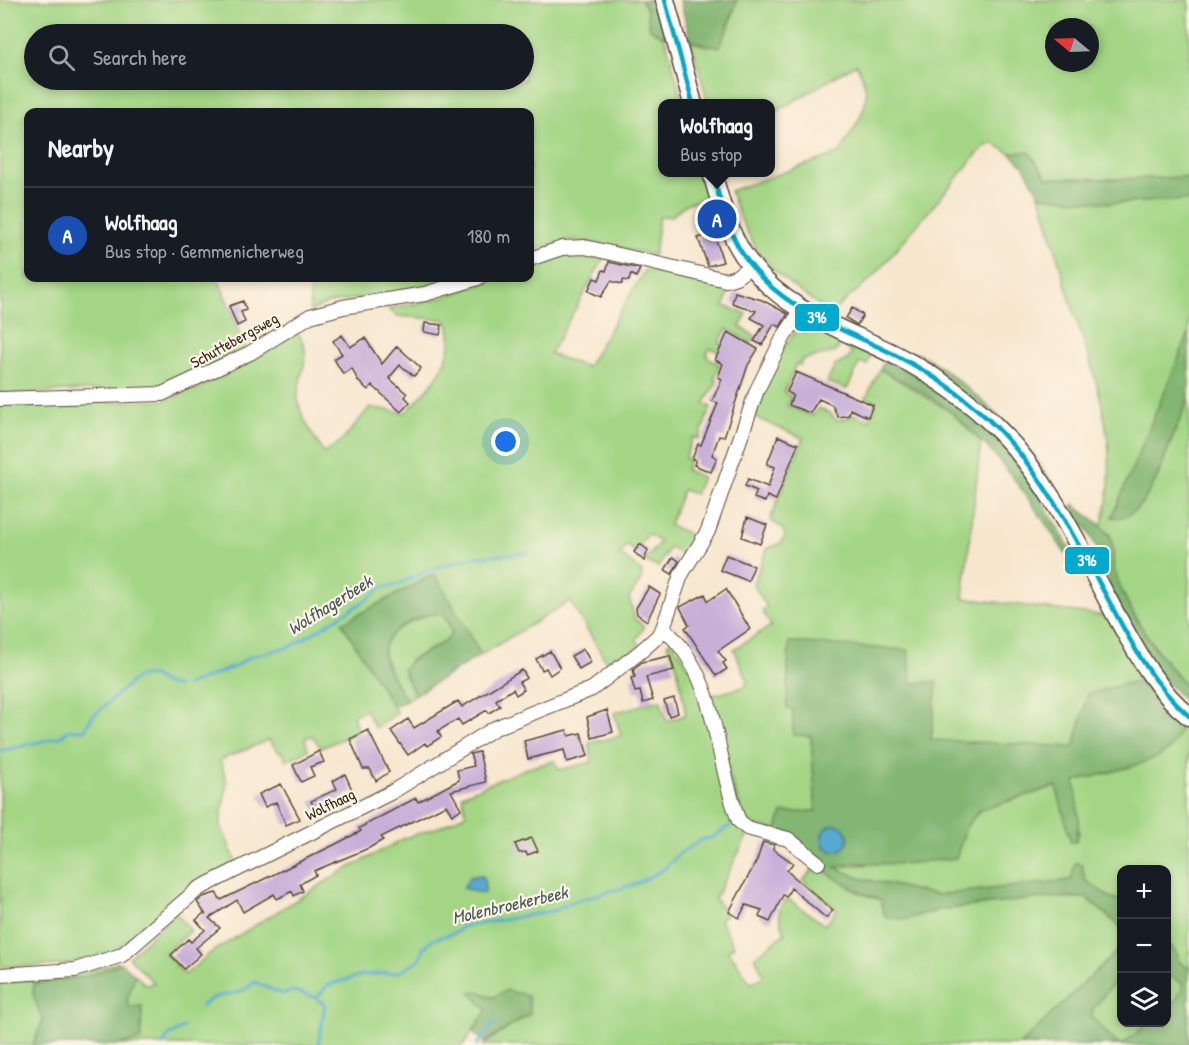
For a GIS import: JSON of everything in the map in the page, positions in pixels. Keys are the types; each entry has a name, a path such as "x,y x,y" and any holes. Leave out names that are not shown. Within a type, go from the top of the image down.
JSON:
{"main road":[{"path":"665,0 692,99"},
{"path":"713,177 729,229 751,266 770,288 802,310 899,357 944,384 999,430 1033,472 1066,525 1145,665 1189,716"}],"street":[{"path":"534,258 562,248 585,247 726,279 736,277 751,266"},
{"name":"Schuttebergsweg","path":"0,399 162,394 250,353 310,316 343,307 411,298 465,282"},
{"name":"Wolfhaag","path":"0,975 75,970 122,955 198,889 392,792 495,728 592,689 649,644 663,628 681,575 708,531 752,402 783,338 802,310"},
{"path":"663,628 688,657 703,684 740,821 747,828 783,836 818,863"}],"green space":[{"path":"0,0 641,0 646,8 650,29 665,37 682,99 658,99 658,177 700,177 701,181 707,184 718,225 712,226 705,201 687,204 672,216 659,217 654,255 567,240 534,251 534,108 24,108 24,282 220,282 246,350 163,387 0,394"},
{"path":"641,0 655,0 665,37 650,29 646,8"},
{"path":"680,0 737,0 720,47 691,41"},
{"path":"737,0 1189,0 1189,177 1047,178 1029,152 1010,153 993,143 984,147 972,160 874,276 831,313 794,287 768,263 748,233 730,191 840,153 863,110 866,89 863,77 856,64 775,113 775,99 707,99 691,41 708,47 728,31"},
{"path":"1029,152 1047,178 1189,177 1189,200 1112,203 1040,196 1023,165 1010,153"},
{"path":"1040,196 1112,203 1189,200 1189,333 1113,517 1143,502 1158,476 1189,395 1189,689 1157,649 1127,602 1114,567 1110,535 1101,527 1108,499 1110,470 1104,413"},
{"path":"575,252 605,256 550,354 587,367 645,270 730,288 724,306 747,314 740,327 755,336 751,343 727,329 719,343 733,350 730,357 710,348 706,356 720,365 714,379 718,380 704,404 711,407 699,439 693,437 685,458 689,460 686,470 702,477 695,494 683,490 669,525 698,538 685,557 670,547 658,567 645,561 660,542 648,534 634,552 627,544 620,554 642,572 641,580 629,598 635,619 644,627 636,640 640,645 611,669 570,601 481,655 434,574 343,623 397,713 375,728 366,710 353,715 358,732 321,748 313,736 305,738 308,750 286,761 283,753 279,752 269,740 220,760 227,782 220,824 236,862 183,892 141,930 110,953 61,965 0,967 0,404 161,401 213,381 297,332 305,350 298,390 299,406 308,428 324,453 343,440 370,407 405,413 433,383 446,360 450,347 447,320 397,316 388,309 441,298 487,282 534,282 534,265"},
{"path":"310,282 446,282 424,288 329,303 310,311"},
{"path":"809,322 871,353 867,365 860,362 847,389 827,382 835,366 848,359 852,353 842,343 835,352 802,360 800,365 796,364 784,393 791,396 787,406 812,416 818,408 830,413 836,420 849,418 852,414 869,421 876,402 866,398 880,369 951,412 981,442 963,598 1107,616 1147,678 1088,694 1075,747 931,740 936,682 912,684 829,645 789,642 787,708 793,708 811,735 816,811 782,813 777,830 754,825 740,815 710,696 744,687 748,681 734,649 771,626 762,610 767,607 753,584 767,549 781,543 785,536 783,529 770,520 803,438 754,417 768,379 783,349 792,336"},
{"path":"1189,333 1188,399 1159,472 1144,500 1134,511 1124,517 1112,517"},
{"path":"906,352 924,356 935,363 997,414 1024,443 1059,493"},
{"path":"886,360 942,390 984,425 1020,468 1050,514 1077,562 1065,553 1027,496 984,443 943,406 880,369"},
{"path":"1074,504 1103,527 1110,537 1115,573 1128,604 1156,649 1189,689 1189,706 1156,670 1110,593 1108,570 1086,527 1066,514"},
{"path":"435,574 481,655 415,695 403,669 408,663 441,644 452,634 447,620 441,614 425,616 406,624 391,636 385,644 383,653 388,671 406,700 393,707 342,623"},
{"path":"430,614 441,614 447,620 452,634 447,640 410,660 404,675 415,695 406,700 389,668 384,647 388,638 396,630"},
{"path":"671,640 696,676 749,832 715,899 726,914 720,920 734,946 728,950 751,984 764,976 755,957 785,933 780,911 788,899 825,925 837,910 803,881 816,865 861,894 931,914 937,910 1041,898 1086,898 1117,924 1117,951 1020,1045 483,1045 530,1014 478,991 471,992 487,1010 463,1045 114,1045 141,1040 127,1000 135,975 146,985 154,983 129,957 176,913 191,931 165,953 185,975 209,954 340,873 405,838 442,826 466,814 462,795 525,769 555,761 559,770 592,762 589,743 621,736 614,713 660,700 667,721 686,715 677,670 667,644"},
{"path":"789,642 908,650 912,683 937,682 931,740 1074,747 1088,694 1147,678 1184,719 1175,741 1166,752 1158,757 1075,781 1079,819 1076,842 1071,842 1056,786 980,810 966,827 956,858 903,864 855,863 835,867 859,878 937,895 1071,880 1075,863 1082,864 1085,880 1109,897 1117,900 1117,924 1087,898 1072,897 1041,898 938,910 906,919 887,918 882,910 881,900 838,880 813,862 777,830 782,813 816,811 811,736 793,735 793,709 787,708","holes":["839,826 848,842 843,848 831,851 824,846 822,834 827,828"]},
{"path":"1184,719 1189,723 1189,969 1179,962 1177,954 1171,946 1171,865 1117,865 1117,900 1109,897 1085,880 1082,864 1076,863 1071,880 937,895 859,878 834,867 956,858 966,827 980,810 1057,786 1079,835 1075,781 1133,765"},
{"path":"1171,946 1177,954 1179,962 1189,969 1189,1045 1020,1045 1117,951 1117,979 1093,1009 1092,1017 1116,1043 1123,1044 1144,1027 1171,1027 1171,1004 1177,999 1183,984 1171,976"},
{"path":"121,963 84,977 34,984 33,994 43,1020 33,1045 0,1045 0,982 64,977"},
{"path":"121,963 135,975 127,1000 129,1007 142,1006 141,1040 114,1045 33,1045 43,1020 33,994 34,984 84,977"},
{"path":"1117,963 1117,1027 1171,1027 1171,976 1183,984 1189,1045 1033,1045"},
{"path":"507,990 528,996 530,1014 485,1042 473,1032 487,1010 470,992 478,991 492,998"}],"water":[{"path":"835,825 844,829 848,838 844,847 835,851 826,847 822,838 826,829"},
{"path":"480,875 484,877 485,892 481,894 463,888 470,877"}],"building":[{"path":"712,226 723,262 708,266 698,238 705,236 703,229"},
{"path":"609,262 640,269 636,277 631,274 629,281 623,280 622,284 611,281 601,297 588,291 594,278 599,280 603,270 606,271"},
{"path":"735,292 762,300 788,314 780,327 774,324 762,345 754,341 764,325 751,318 756,311 732,303"},
{"path":"243,301 246,310 241,312 245,322 237,326 229,306"},
{"path":"852,308 863,315 857,325 846,318"},
{"path":"425,323 442,325 440,335 424,332"},
{"path":"728,332 758,349 748,365 724,437 719,436 712,455 717,458 711,472 694,465 696,460 692,459 698,444 701,445 718,403 712,401 722,379 718,377 723,364 715,360"},
{"path":"342,335 350,347 365,338 382,364 397,346 421,368 414,376 400,365 389,378 407,394 405,397 410,402 401,412 372,385 368,390 358,381 352,368 343,374 334,359 342,354 333,341"},
{"path":"796,372 873,405 868,417 850,409 849,415 838,417 832,405 819,399 810,413 789,405 793,395 787,392"},
{"path":"778,436 798,444 776,500 767,496 765,502 754,498 757,491 745,486 748,479 768,487 775,467 767,464"},
{"path":"747,517 767,525 760,544 742,537"},
{"path":"640,544 648,550 644,561 634,552"},
{"path":"726,555 754,566 748,581 720,570"},
{"path":"673,557 679,561 672,574 665,570"},
{"path":"649,587 660,594 647,621 637,614 636,608"},
{"path":"726,589 750,629 718,651 726,661 723,663 727,669 716,676 685,628 689,625 680,607 705,594 708,601"},
{"path":"583,649 591,662 579,669 571,656"},
{"path":"550,651 560,668 550,675 546,668 542,670 536,659"},
{"path":"670,656 674,670 646,677 653,700 643,703 640,691 635,692 631,678 635,677 633,669 642,662"},
{"path":"522,670 527,678 519,682 524,690 516,695 513,689 496,700 500,706 489,713 487,710 462,725 458,719 438,731 441,737 427,746 425,743 408,755 391,731 408,719 414,728 458,701 462,707"},
{"path":"674,698 678,713 669,716 664,701"},
{"path":"607,710 613,732 592,738 587,717"},
{"path":"368,730 389,772 376,781 370,769 363,769 350,739"},
{"path":"567,730 569,736 581,733 588,756 567,762 564,750 528,759 524,741"},
{"path":"319,751 324,762 310,767 314,776 301,782 293,765"},
{"path":"479,752 486,782 451,791 461,809 452,815 446,805 381,837 383,840 369,848 314,871 316,875 300,884 303,891 294,896 292,891 277,899 274,894 243,912 237,900 209,918 220,928 196,948 201,954 184,969 171,955 188,939 191,942 205,930 196,920 204,913 206,915 197,902 203,897 216,893 221,900 361,831 359,828 416,798 418,802 459,780 457,770 474,766 470,754"},
{"path":"345,774 353,792 316,811 311,801 337,789 333,781"},
{"path":"281,784 300,819 286,825 276,802 265,807 259,794"},
{"path":"532,838 538,851 527,855 526,852 519,853 515,844"},
{"path":"763,842 774,845 773,849 793,863 787,871 833,910 826,918 791,888 786,897 783,895 770,922 759,917 762,910 746,905 739,918 729,912 757,860"}],"waterway":[{"name":"Wolfhagerbeek","path":"185,686 236,666 249,657 292,646 368,599 383,587 394,586 431,569 473,557 528,553"},
{"name":"Wolfhagerbeek","path":"0,751 60,737 69,730 85,730 91,718 137,677 151,675 166,684 177,686"},
{"name":"Molenbroekerbeek","path":"202,1006 214,998 242,991 254,982 282,994 294,991 316,998 328,985 363,975 400,972 420,959 423,949 432,940 457,932 461,927 553,911 572,902 636,884 664,869 679,854 701,840 713,837 731,825"},
{"path":"316,998 325,1005 318,1045"},
{"path":"477,1045 494,1023"},
{"name":"Molenbroekerbeek","path":"162,1045 169,1036 184,1027"}],"transit line":[{"name":"396","path":"665,0 692,99"},
{"name":"396","path":"713,177 724,214 737,244 757,273 774,289 813,316 899,357 935,378 979,411 1008,440 1056,505 1144,663 1164,691 1189,716"}],"place":[{"name":"Wolfhaag","path":"717,219"}]}
